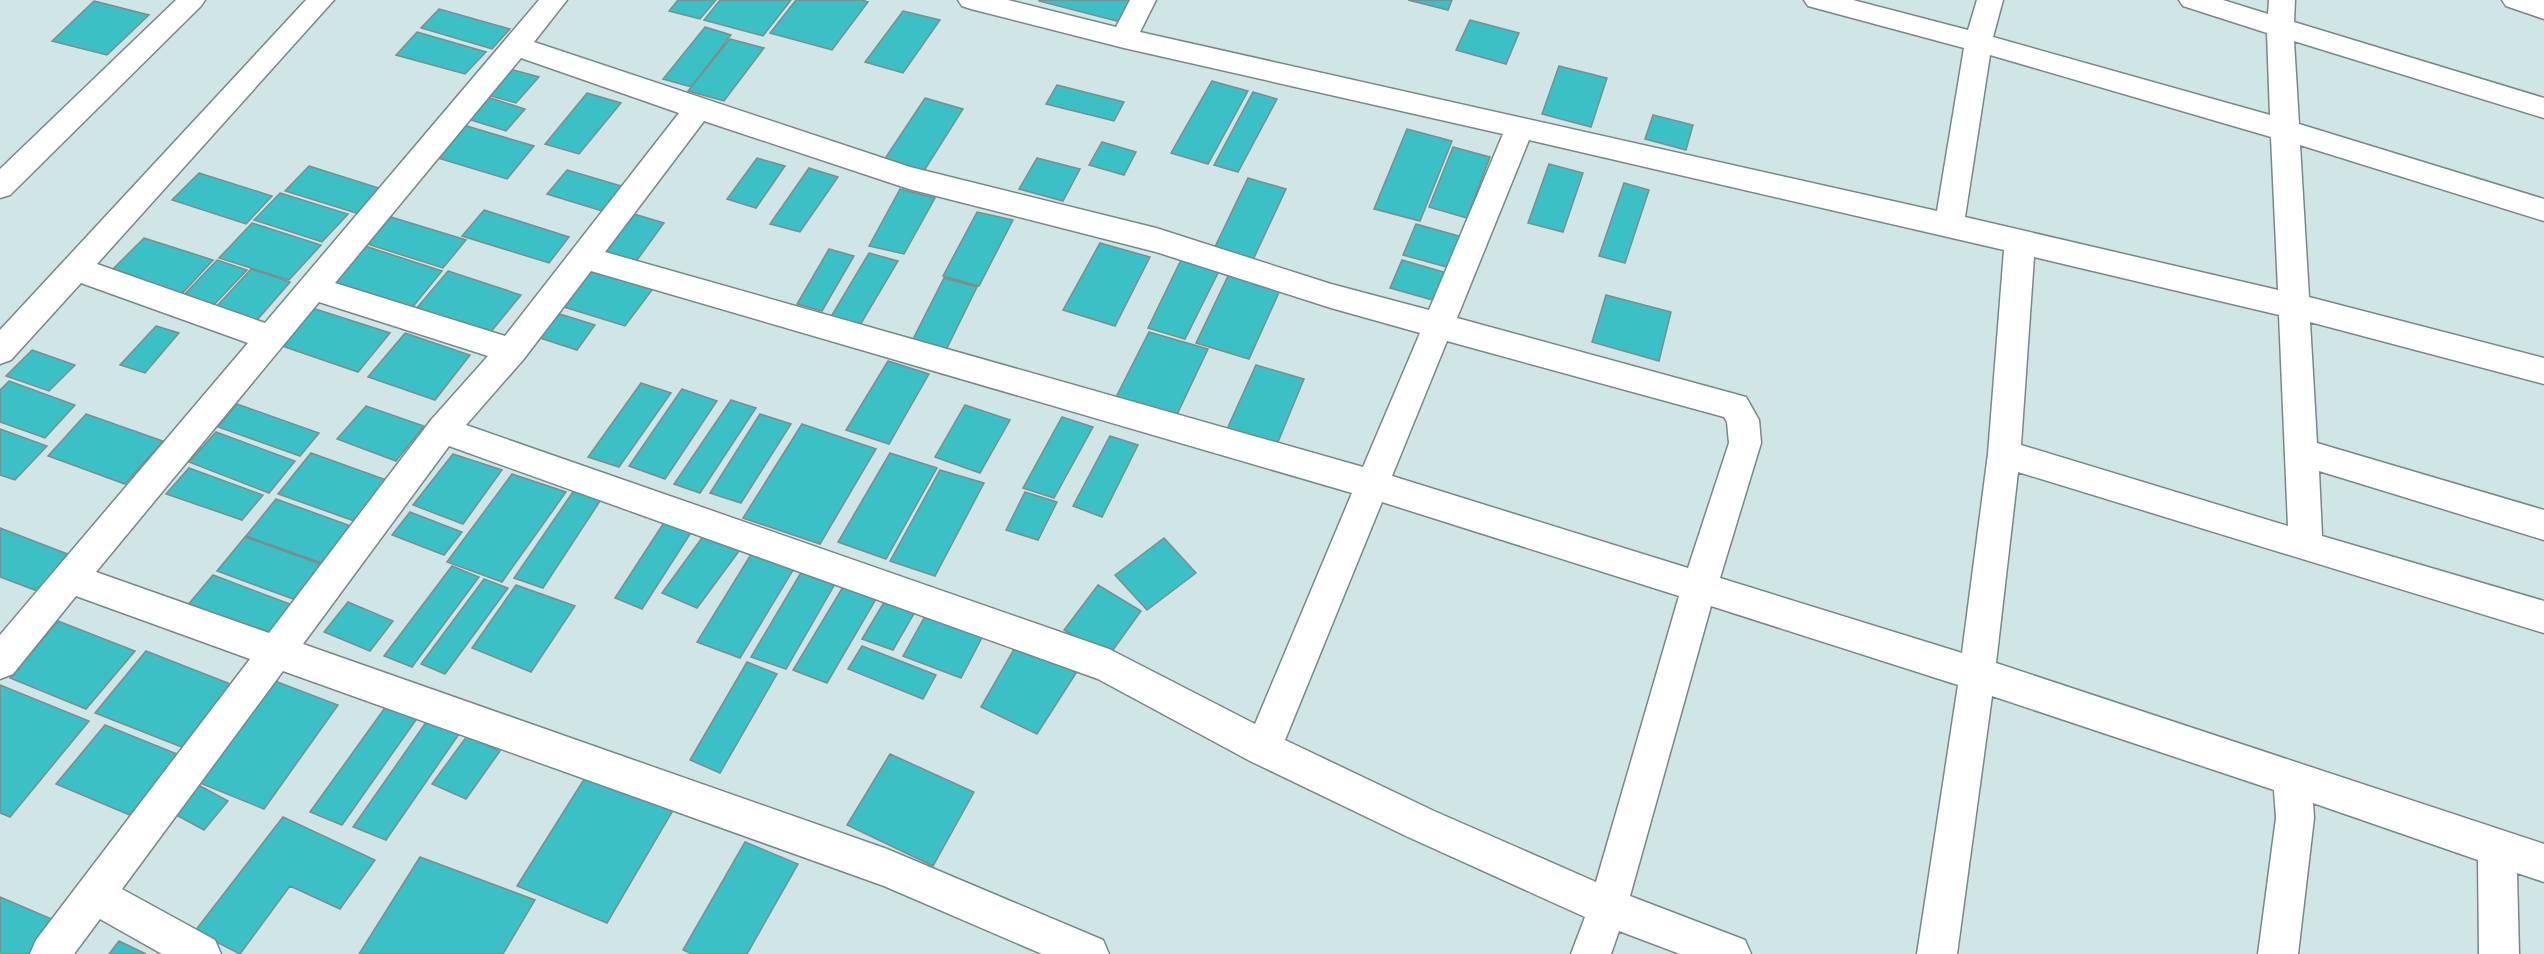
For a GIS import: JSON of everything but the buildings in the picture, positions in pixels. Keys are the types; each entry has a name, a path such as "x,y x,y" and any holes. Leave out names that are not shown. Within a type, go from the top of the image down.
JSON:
{"street":[{"path":"0,187 192,0"},
{"path":"0,351 321,0"},
{"path":"0,662 554,0"},
{"path":"971,0 1124,38 2020,241 2295,306 2544,371"},
{"path":"1124,38 1143,0"},
{"path":"1817,0 1978,42 2285,130 2544,210"},
{"path":"1949,225 1978,42 1990,0"},
{"path":"2192,0 2281,13 2544,108"},
{"path":"2514,0 2544,10"},
{"path":"2281,13 2306,546"},
{"path":"515,46 909,178 1156,240 1331,296 1735,407 1743,420 1745,443 1699,588 1608,908 1591,954"},
{"path":"50,954 442,430 512,351 698,109"},
{"path":"1263,748 1520,128"},
{"path":"1937,954 1977,674 2004,454 2020,241"},
{"path":"583,257 1371,484 1977,674 2544,863"},
{"path":"76,268 271,338"},
{"path":"314,288 512,351"},
{"path":"442,430 1109,666 1263,748 1421,824 1608,908 1731,954"},
{"path":"2302,452 2544,525"},
{"path":"2004,454 2544,617"},
{"path":"71,579 887,868 1089,954"},
{"path":"2278,954 2295,818 2292,778"},
{"path":"2497,847 2499,954"},
{"path":"94,895 201,954"}]}
